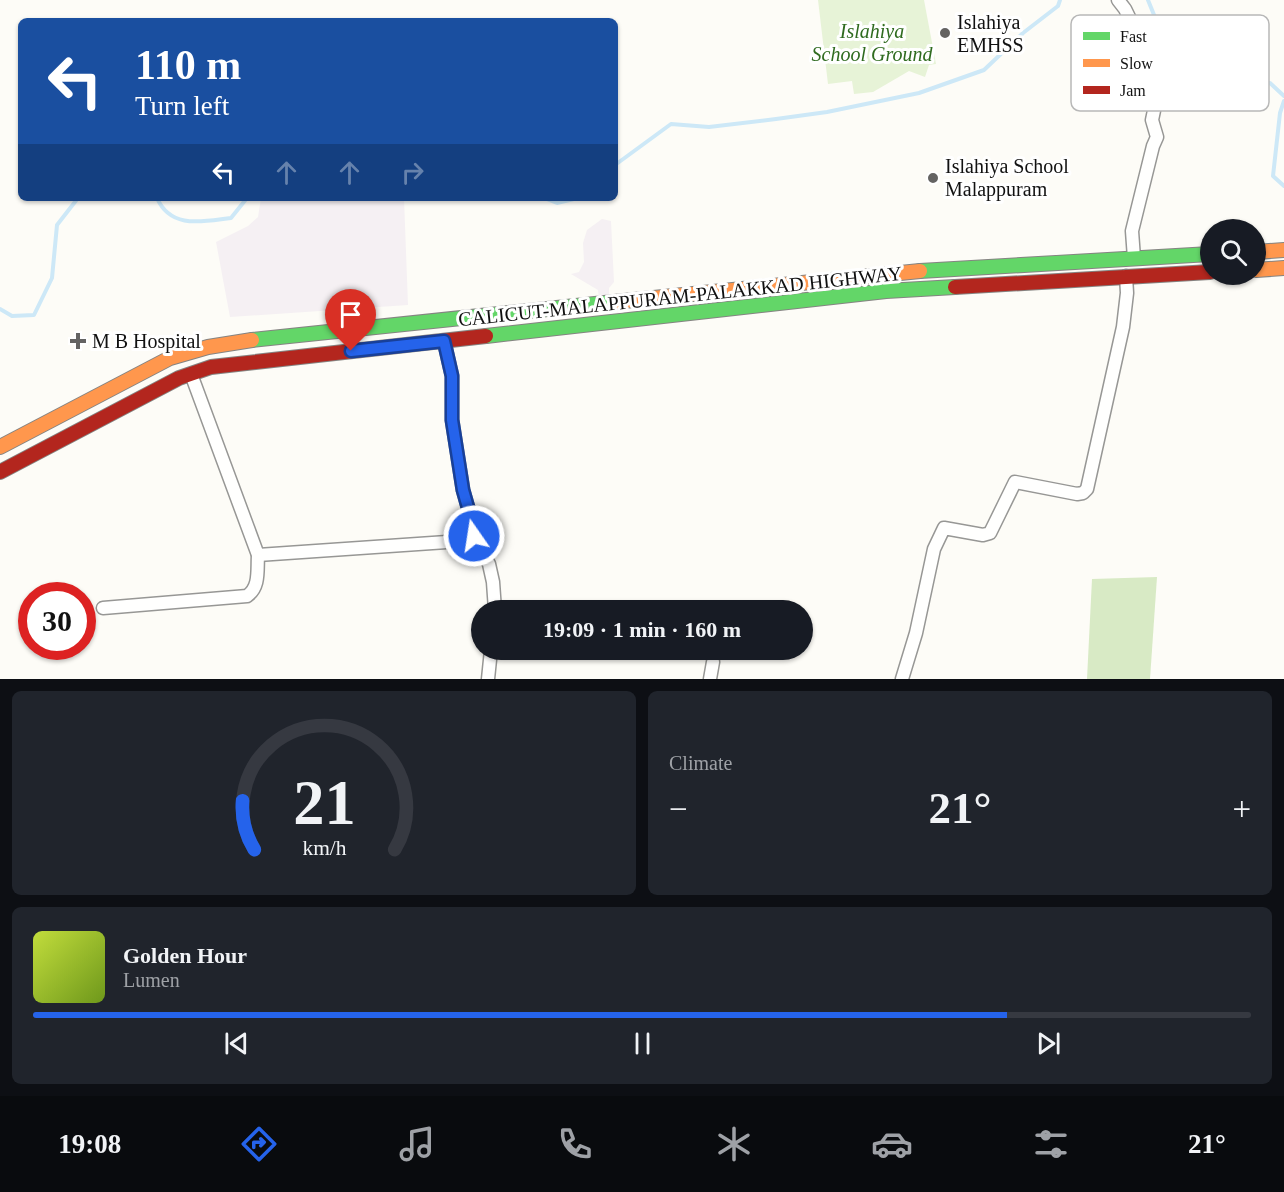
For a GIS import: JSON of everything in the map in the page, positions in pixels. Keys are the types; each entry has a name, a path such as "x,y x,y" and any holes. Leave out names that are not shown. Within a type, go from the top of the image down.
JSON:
{"highway":[{"path":"1266,251 1284,250"},
{"name":"CALICUT-MALAPPURAM-PALAKKAD HIGHWAY","path":"0,447 170,358 208,347 259,339 936,269 1200,255"},
{"path":"1266,269 1284,268"},
{"name":"CALICUT-MALAPPURAM-PALAKKAD HIGHWAY","path":"0,472 191,374 211,367 886,291 1200,272"},
{"path":"81,404 93,425"}],"street":[{"path":"1118,0 1128,15"},
{"path":"1134,258 1132,231 1157,137 1152,120 1154,111"},
{"path":"902,679 916,633 934,549 944,528 983,535 990,533 1015,482 1077,494 1087,489 1122,327 1127,293 1126,276"},
{"path":"444,341 452,376 452,420 463,490 476,540 489,564 494,600"},
{"path":"103,608 247,596 254,591 257,581 258,555 191,374"},
{"path":"258,555 476,540"},
{"path":"489,679 490,660"},
{"path":"710,679 713,662"}],"shaded area":[{"path":"261,201 404,201 408,305 230,317 216,242 248,226 258,217"},
{"path":"602,219 611,221 614,282 609,288 609,299 599,299 598,290 571,274 579,272 584,262 583,243 587,230"}],"green space":[{"name":"Islahiya School Ground","path":"818,0 924,0 936,64 929,65 925,77 909,71 873,92 854,94 852,81 828,84"},
{"path":"1157,577 1150,679 1087,679 1092,579"}],"waterway":[{"path":"618,163 671,124 709,127 827,112 919,93 984,70 1023,33 1058,6 1060,0"},
{"path":"1148,0 1154,15"},
{"path":"1269,83 1284,96"},
{"path":"1284,101 1280,113 1273,176 1284,186"},
{"path":"0,309 12,316 34,315 52,278 57,225 76,201"},
{"path":"159,201 171,215 189,221 231,218 245,201"},
{"path":"552,201 557,203 565,201"}],"traffic: fast":[{"path":"920,271 1200,255"},
{"path":"486,336 886,291 955,287"},
{"path":"252,340 614,302"}],"traffic: slow":[{"path":"1266,251 1284,250"},
{"path":"1266,269 1284,268"},
{"path":"614,302 920,271"},
{"path":"0,447 170,358 208,347 252,340"}],"traffic: jam":[{"path":"955,287 1200,273"},
{"path":"0,472 179,378 211,367 486,336"}],"place":[{"name":"Islahiya EMHSS","path":"945,33"},
{"name":"Islahiya School Malappuram","path":"933,178"},
{"name":"M B Hospital","path":"78,341"}],"route":[{"path":"351,351 444,341 452,376 454,403 452,420 463,490 474,536"}]}
